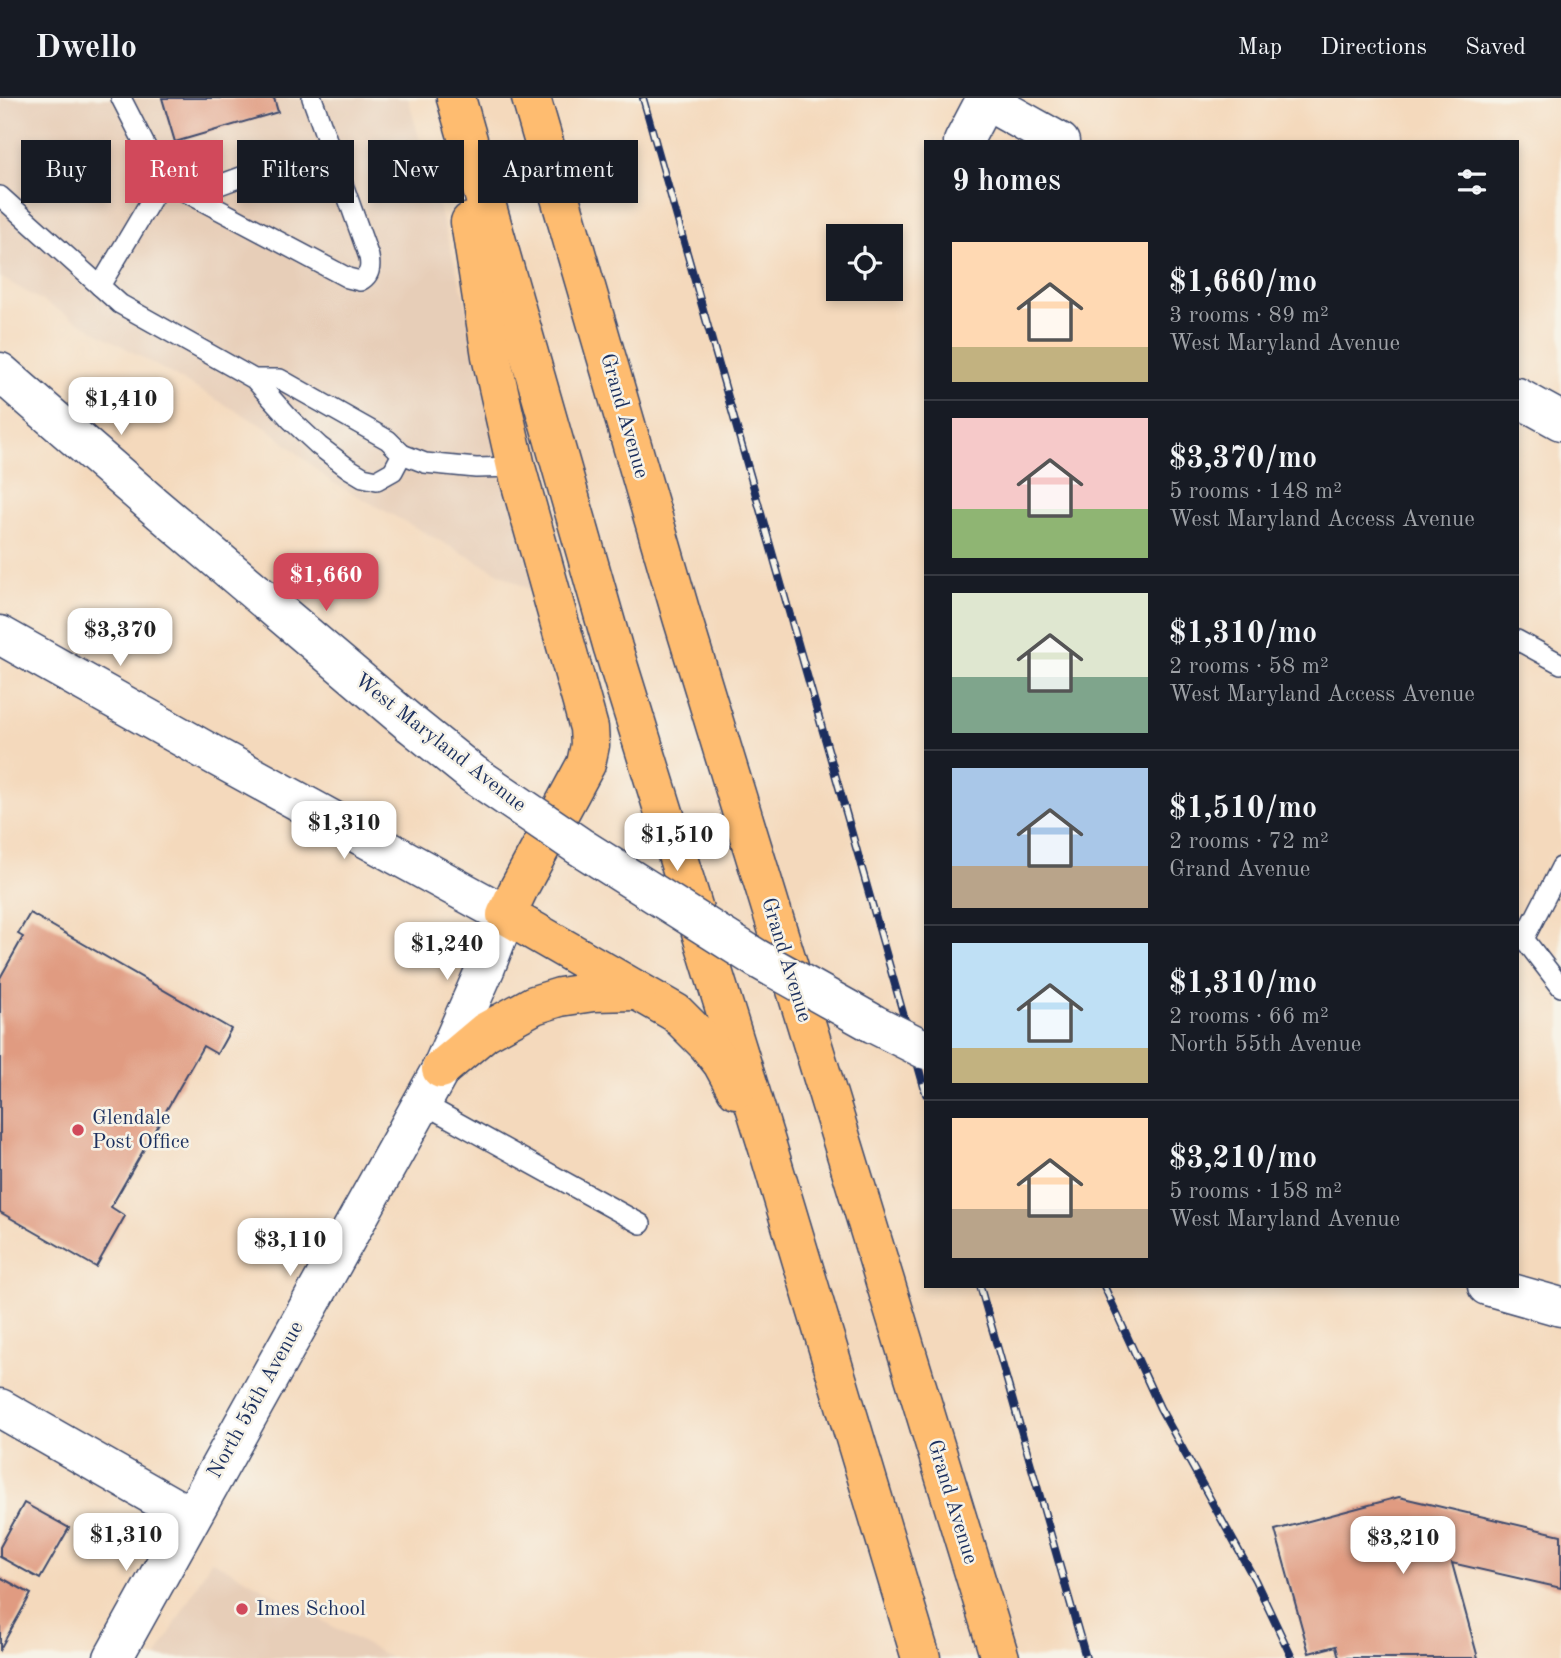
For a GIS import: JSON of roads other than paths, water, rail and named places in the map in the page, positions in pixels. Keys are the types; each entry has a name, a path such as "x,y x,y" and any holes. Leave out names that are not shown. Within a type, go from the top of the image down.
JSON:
{"highway":[{"path":"451,98 491,356 516,467 589,728 590,745 586,764 506,915 676,1013 722,1063 766,1142"},
{"path":"456,98 613,648 766,1142 921,1658"},
{"name":"Grand Avenue","path":"531,98 682,617 1000,1658"},
{"path":"442,1069 485,1032 534,1005 560,997 593,992 639,991"}],"street":[{"path":"964,140 984,99 1056,140"},
{"name":"West Maryland Avenue","path":"0,372 193,539 473,774 579,846 756,958 924,1049"},
{"path":"1519,398 1561,421"},
{"path":"0,635 506,915"},
{"name":"North 55th Avenue","path":"113,1658 442,1069 506,915"},
{"path":"1494,1288 1561,1307"},
{"path":"0,1408 191,1517"}],"lane":[{"path":"121,98 143,140"},
{"path":"312,98 326,140"},
{"path":"0,196 120,304 254,379 290,419 348,468 363,477 377,480 393,471 402,454"},
{"path":"100,286 149,203"},
{"path":"207,203 348,278 360,281 370,270 369,257 349,203"},
{"path":"254,379 280,379 388,440 402,454 425,463 476,468 516,467"},
{"path":"1519,641 1561,664"},
{"path":"1561,867 1521,936 1561,987"},
{"path":"422,1103 641,1224"}],"railway":[{"path":"643,98 924,1087"},
{"path":"981,1288 1086,1658"},
{"path":"1105,1288 1160,1408 1255,1580 1292,1658"}],"place":[{"name":"Glendale Post Office","path":"78,1130"},
{"name":"Imes School","path":"242,1609"}]}
